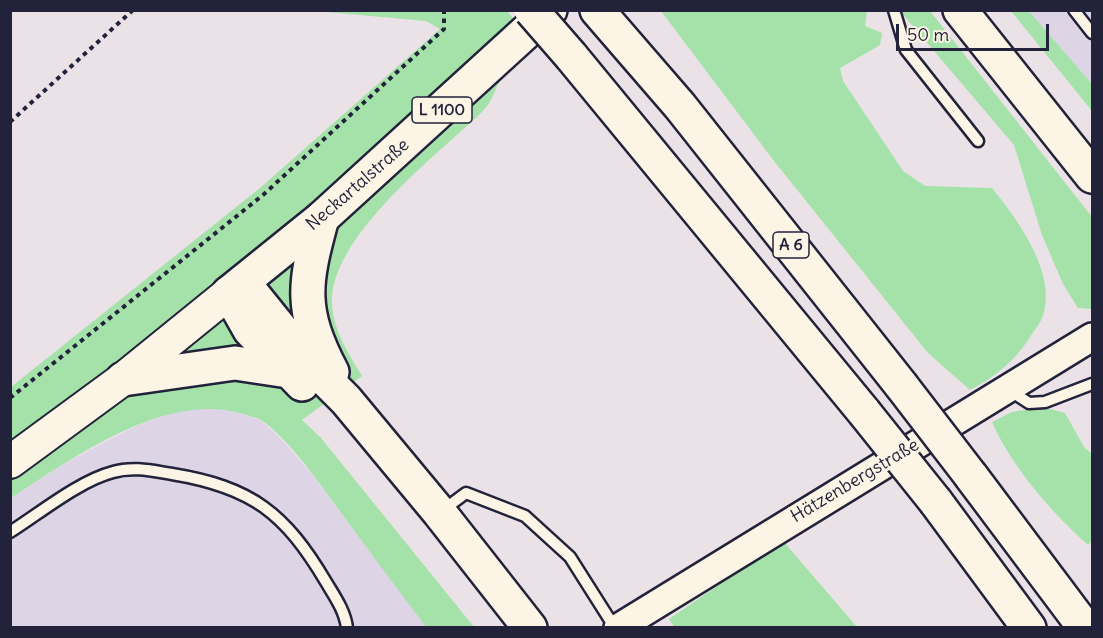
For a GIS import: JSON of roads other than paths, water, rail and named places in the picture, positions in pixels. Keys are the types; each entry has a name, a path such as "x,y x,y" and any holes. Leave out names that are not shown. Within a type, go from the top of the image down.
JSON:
{"main road":[{"name":"A 6","path":"531,10 864,412 936,502 1029,627"},
{"name":"Neckartalstraße","path":"236,288 322,218 550,10"},
{"path":"960,10 1092,176"},
{"path":"978,10 1092,154"},
{"name":"A 6","path":"602,16 680,106 901,385 1085,627"},
{"path":"322,218 308,270 309,314 320,350 346,400"},
{"path":"236,288 250,330 377,461 513,627"},
{"path":"236,288 346,400 440,512 530,627"},
{"name":"L 1100","path":"10,462 123,379 236,288"},
{"path":"123,379 235,363 288,371"}],"street":[{"name":"Hätzenbergstraße","path":"616,627 1092,336"}],"lane":[{"path":"894,10 906,50 978,141"},
{"path":"1074,10 1092,33"},
{"path":"1006,388 1029,403 1045,402 1092,384"},
{"path":"10,532 84,485 113,471 141,468 228,487 258,501 281,519 311,556 345,615 347,627"},
{"path":"440,512 466,493 525,516 570,557 616,627"}]}
